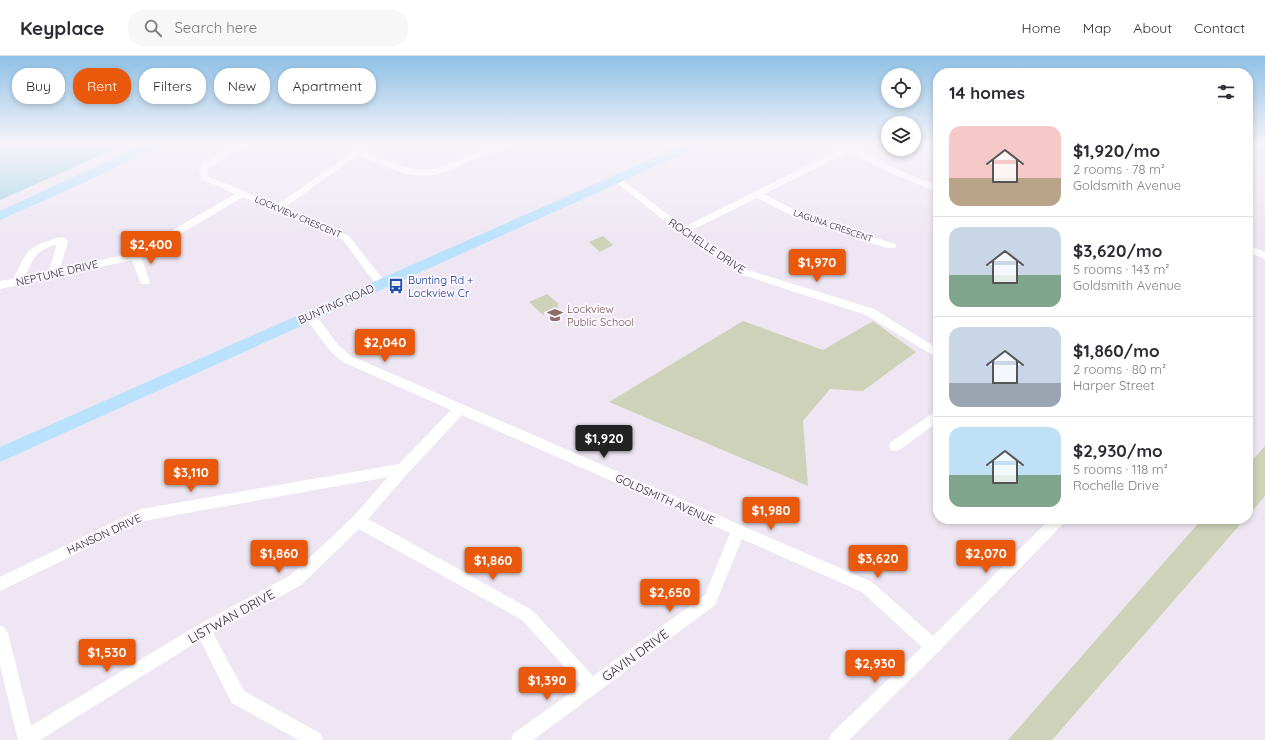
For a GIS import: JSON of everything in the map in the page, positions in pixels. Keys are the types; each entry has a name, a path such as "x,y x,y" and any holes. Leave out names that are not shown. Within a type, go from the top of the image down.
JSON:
{"main road":[{"path":"0,216 86,176"},
{"name":"BUNTING ROAD","path":"0,455 622,176"}],"street":[{"name":"LOCKVIEW CRESCENT","path":"204,176 241,194 278,208 346,238 381,284"},
{"path":"278,208 322,176"},
{"path":"683,231 792,176"},
{"path":"905,176 933,187"},
{"name":"ROCHELLE DRIVE","path":"616,179 683,231 744,272 870,312 933,351"},
{"name":"NEPTUNE DRIVE","path":"0,285 16,283 136,256 241,194"},
{"name":"LAGUNA CRESCENT","path":"756,194 802,217 891,246"},
{"path":"16,283 33,251 38,247 61,240 63,241 53,275"},
{"path":"1253,250 1265,256"},
{"path":"136,256 145,282"},
{"name":"GOLDSMITH AVENUE","path":"310,316 335,349 347,359 867,587 933,647"},
{"name":"LISTWAN DRIVE","path":"26,740 203,630 296,580 358,521 403,469 460,409"},
{"path":"894,446 933,419"},
{"name":"HANSON DRIVE","path":"0,584 141,515 403,469"},
{"path":"358,521 527,615 592,686"},
{"path":"837,740 933,647 1053,524"},
{"name":"GAVIN DRIVE","path":"519,740 710,600 738,531"},
{"path":"203,630 238,697 315,740"},
{"path":"0,633 26,740"}],"green space":[{"path":"603,236 613,245 600,252 589,242"},
{"path":"547,294 559,304 557,305 559,307 543,315 529,302"},
{"path":"743,321 823,350 873,321 916,352 863,391 830,389 803,421 808,486 609,402"},
{"path":"1265,446 1265,496 1253,510 1253,459"},
{"path":"1198,524 1241,524 1052,740 1008,740"}],"water":[{"path":"0,176 54,176 0,200"}],"place":[{"name":"Bunting Rd + Lockview Cr","path":"396,286"},
{"name":"Lockview Public School","path":"555,315"}]}
